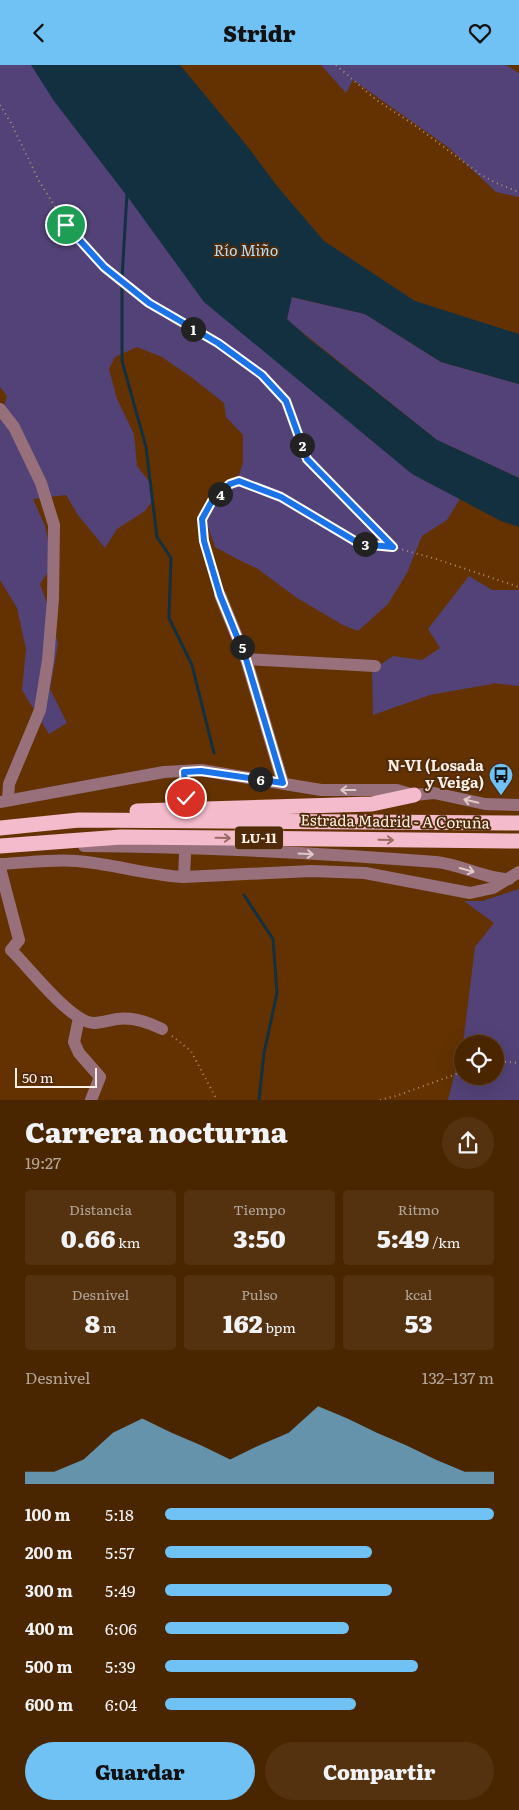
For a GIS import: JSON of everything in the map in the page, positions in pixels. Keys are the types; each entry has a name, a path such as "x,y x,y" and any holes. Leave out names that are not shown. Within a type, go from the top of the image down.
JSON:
{"highway":[{"path":"0,819 90,812 372,804 414,795"},
{"name":"Estrada Madrid - A Coruña","path":"0,828 79,820 519,823"},
{"name":"Estrada Madrid - A Coruña","path":"6,846 121,837 519,841"}],"street":[{"path":"0,409 14,427 41,483 54,525 54,599 40,710 9,784 4,801 164,772 201,771 321,790 397,790 414,795 434,793 485,804 519,805"},
{"path":"220,595 246,659 283,783"},
{"path":"246,659 375,665"},
{"path":"184,772 186,798"},
{"path":"6,846 150,847 366,857 440,862 494,878 513,879"},
{"path":"184,877 186,855"},
{"path":"0,864 76,861 129,868 167,876 184,877 311,871 364,873 470,893 493,888 513,879 519,872"},
{"path":"0,869 19,939 5,952 79,1019 93,1023 120,1018 145,1021 162,1029"},
{"path":"79,1019 74,1042 79,1053 100,1077 91,1100"},
{"path":"74,1042 93,1023"}],"path":[{"path":"336,65 375,99 413,124 480,174 519,192"},
{"path":"0,105 11,123 39,181 66,225 104,267 149,303 218,343 262,375 286,401 307,459 393,547"},
{"path":"220,595 204,541 202,519 212,501 230,484 239,481 281,497 360,544 393,547 436,559 519,587"},
{"path":"162,1029 191,1051 217,1100"},
{"path":"504,1062 519,1063"},
{"path":"380,1100 454,1075"}],"shaded area":[{"path":"0,65 41,65 447,491 460,499 447,520 422,536 407,573 388,604 358,631 343,625 297,598 258,569 215,547 202,509 238,477 243,463 243,435 226,417 224,403 162,357 137,347 115,357 109,369 117,399 134,434 137,466 148,480 154,498 145,511 117,529 105,548 78,515 66,495 33,499 45,526 53,565 40,584 51,614 58,644 50,689 67,723 49,734 22,690 26,649 17,608 0,580 0,413 2,413 7,396 0,387"},
{"path":"321,65 506,65 519,73 519,197 496,192 448,147 353,80 346,93"},
{"path":"291,297 365,314 441,362 519,384 519,478 437,440 287,320"},
{"path":"469,576 492,590 519,590 519,686 493,683 430,695 373,715 372,670 393,656 422,660 440,648 428,629"},
{"path":"519,889 519,1100 448,1100 454,1076 454,1085 504,1085 504,1035 464,1035 475,947 494,923 464,901 482,901"}],"water":[{"name":"Río Miño","path":"31,65 180,65 248,147 277,186 324,241 415,301 519,334 519,384 441,362 365,314 292,297 287,319 308,338 437,440 519,478 519,527 501,521 412,474 204,302 127,196 54,101"}],"waterway":[{"path":"122,279 127,193"},
{"path":"122,286 122,361 146,447 157,537 171,558 169,618 192,665 214,753"},
{"path":"244,895 273,939 277,993 264,1053 259,1100"}],"place":[{"name":"N-VI (Losada y Veiga)","path":"501,796"}],"route":[{"path":"66,225 104,267 149,303 218,343 262,375 286,401 307,459 393,547 360,544 281,497 239,481 230,484 212,501 202,519 204,541 213,566 220,595 246,659 283,783 201,771 184,772 186,798"}]}
